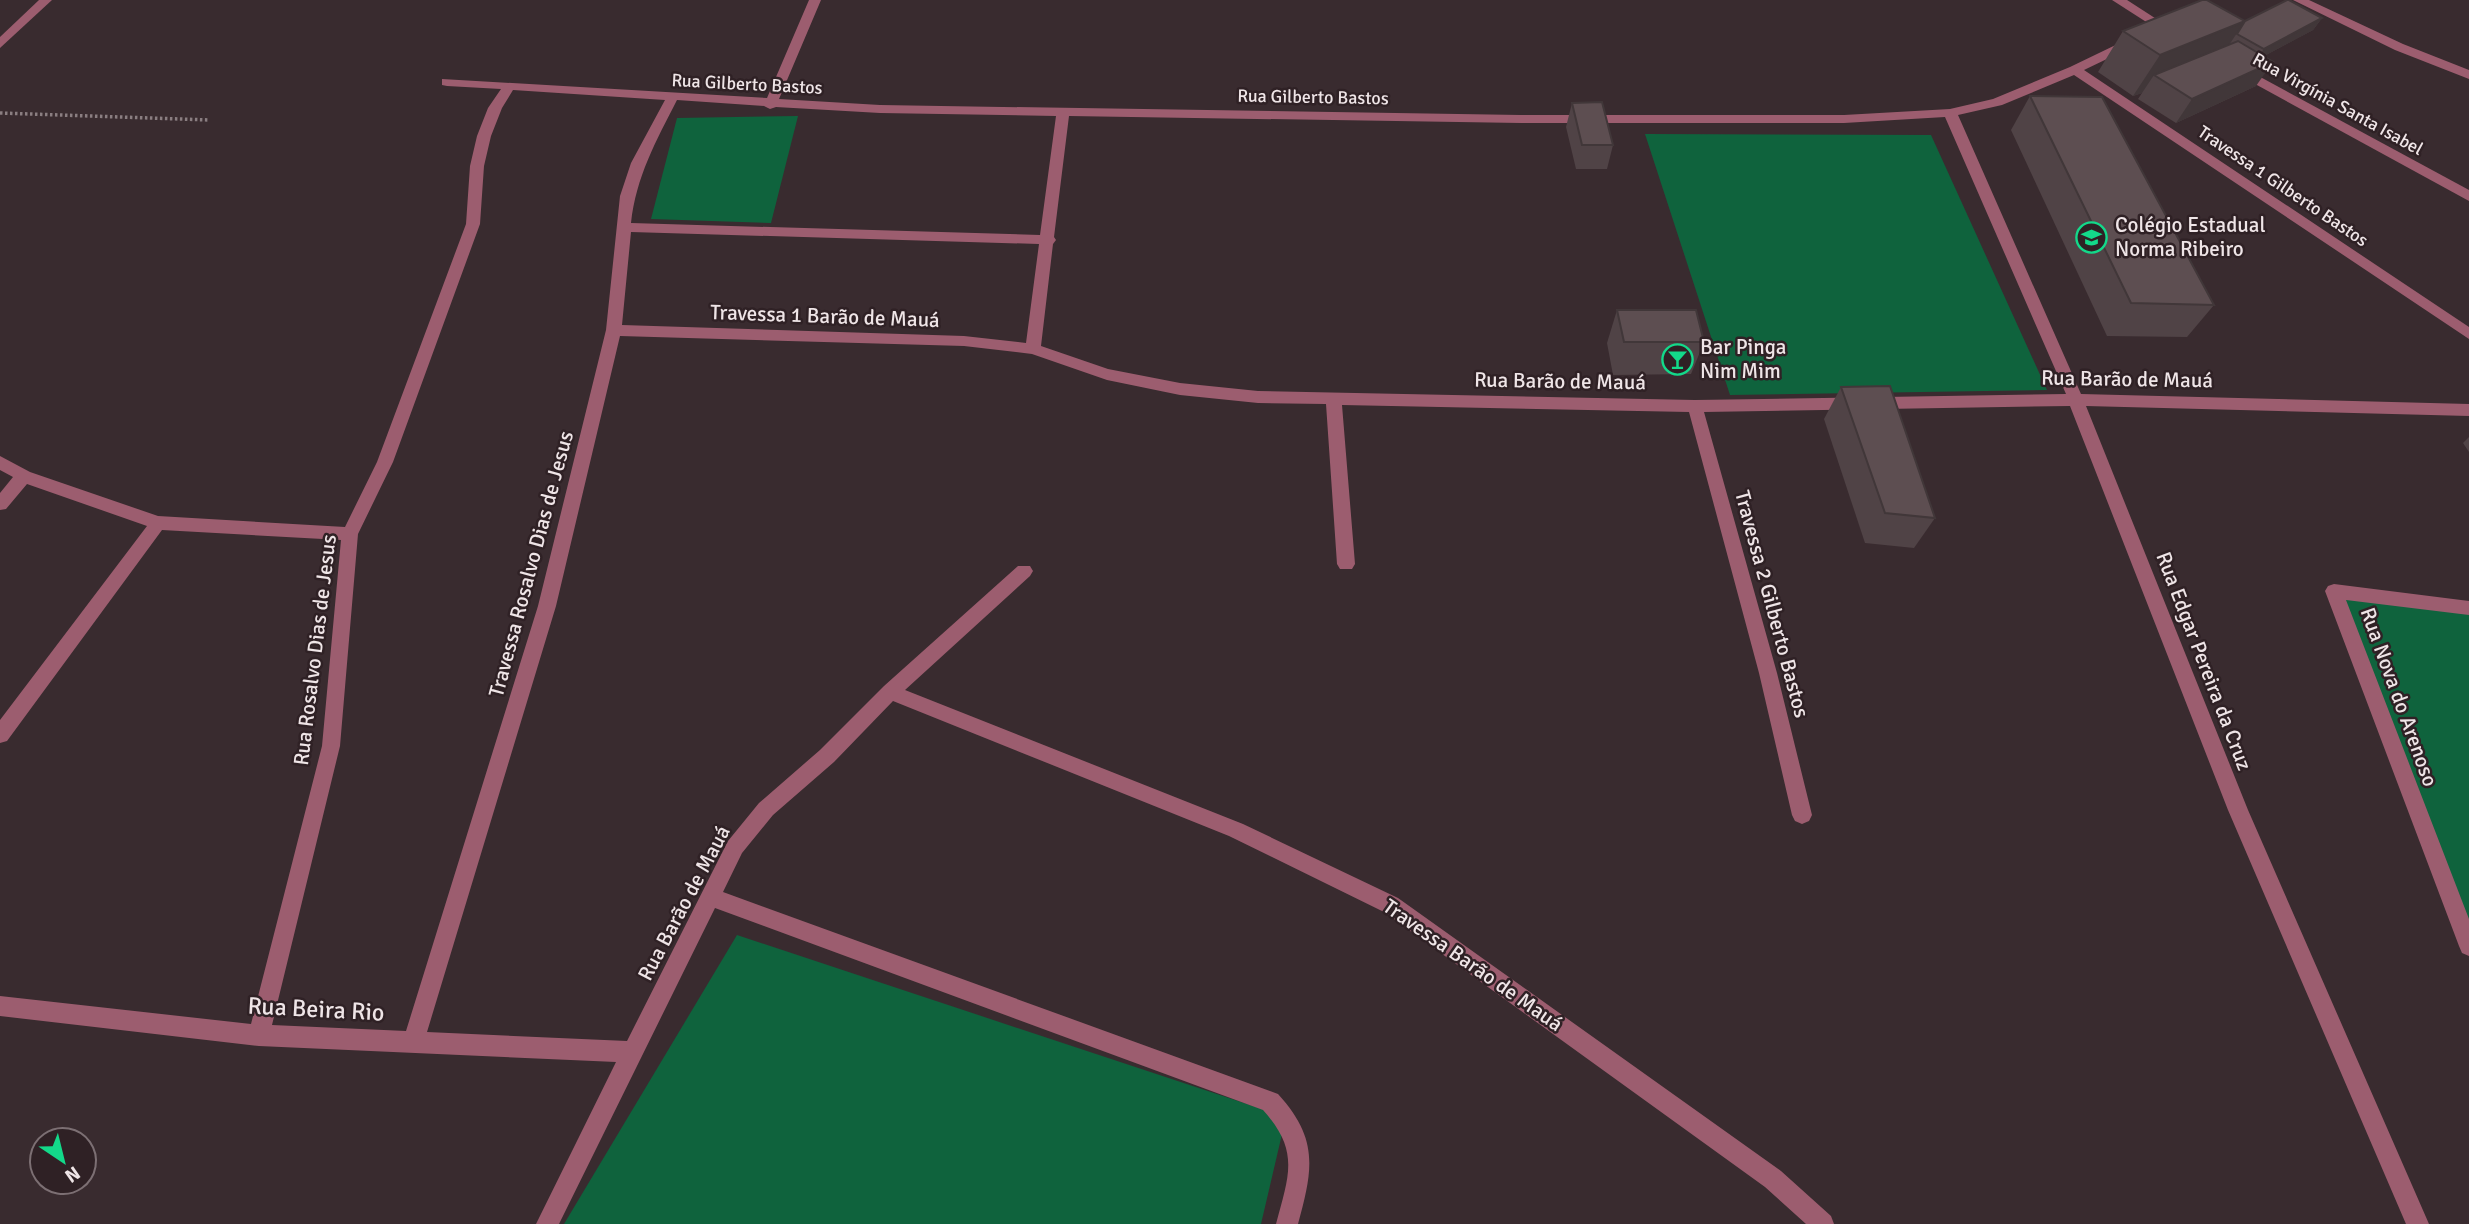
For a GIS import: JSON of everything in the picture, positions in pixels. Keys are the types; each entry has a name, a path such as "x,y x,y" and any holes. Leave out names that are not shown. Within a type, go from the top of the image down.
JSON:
{"street":[{"path":"0,44 46,0"},
{"path":"770,105 815,0"},
{"path":"2118,0 2149,33 2185,40"},
{"path":"2298,0 2399,47 2469,75"},
{"name":"Rua Gilberto Bastos","path":"447,82 770,105 1521,119 1844,119 1950,113 1997,102 2075,70 2149,33"},
{"name":"Rua Virgínia Santa Isabel","path":"2233,66 2469,195"},
{"name":"Travessa 1 Gilberto Bastos","path":"2075,70 2469,334"},
{"name":"Rua Rosalvo Dias de Jesus","path":"259,1035 331,746 349,534 385,462 473,224 477,166 484,136 495,108 510,85"},
{"name":"Travessa Rosalvo Dias de Jesus","path":"414,1040 547,606 614,330 627,196 638,163 672,98"},
{"path":"1033,349 1049,240 1063,110"},
{"name":"Rua Edgar Pereira da Cruz","path":"1950,113 2076,400 2238,810 2418,1224"},
{"path":"622,227 1049,240"},
{"name":"Travessa 1 Barão de Mauá","path":"614,330 964,341 1033,349"},
{"name":"Rua Barão de Mauá","path":"1033,349 1107,373 1180,389 1334,400 1695,406 2076,400 2469,410"},
{"path":"1334,400 1346,564"},
{"name":"Travessa 2 Gilberto Bastos","path":"1695,406 1768,673 1802,814"},
{"path":"0,462 24,476 158,523 349,534"},
{"path":"0,503 24,476"},
{"path":"0,735 158,523"},
{"name":"Rua Barão de Mauá","path":"547,1224 735,847 765,809 827,756 890,692 1024,571"},
{"name":"Rua Nova do Arenoso","path":"2469,608 2334,591 2469,946"},
{"name":"Travessa Barão de Mauá","path":"890,692 1236,830 1391,905 1773,1179 1823,1224"},
{"path":"712,897 1270,1102 1286,1117 1298,1141 1302,1165 1287,1224"},
{"name":"Rua Beira Rio","path":"0,1006 259,1035 632,1052"}],"path":[{"path":"0,113 209,121"}],"green space":[{"path":"798,116 771,223 651,219 677,118"},
{"path":"1645,134 1931,135 2047,390 1730,395"},
{"path":"2334,591 2469,605 2469,945"},
{"path":"737,935 1286,1117 1261,1224 564,1224"}],"building":[{"path":"2207,0 2245,21 2160,55 2123,31"},
{"path":"2287,0 2322,18 2264,49 2237,34 2245,21"},
{"path":"2238,41 2273,62 2192,99 2154,75"},
{"path":"2030,96 2102,97 2214,305 2131,303"},
{"path":"1602,102 1613,145 1582,145 1572,103"},
{"path":"1617,310 1696,310 1704,342 1624,342"},
{"path":"1890,386 1935,518 1885,513 1841,387"}],"place":[{"name":"Colégio Estadual Norma Ribeiro","path":"2092,237"},
{"name":"Bar Pinga Nim Mim","path":"1677,359"}]}
